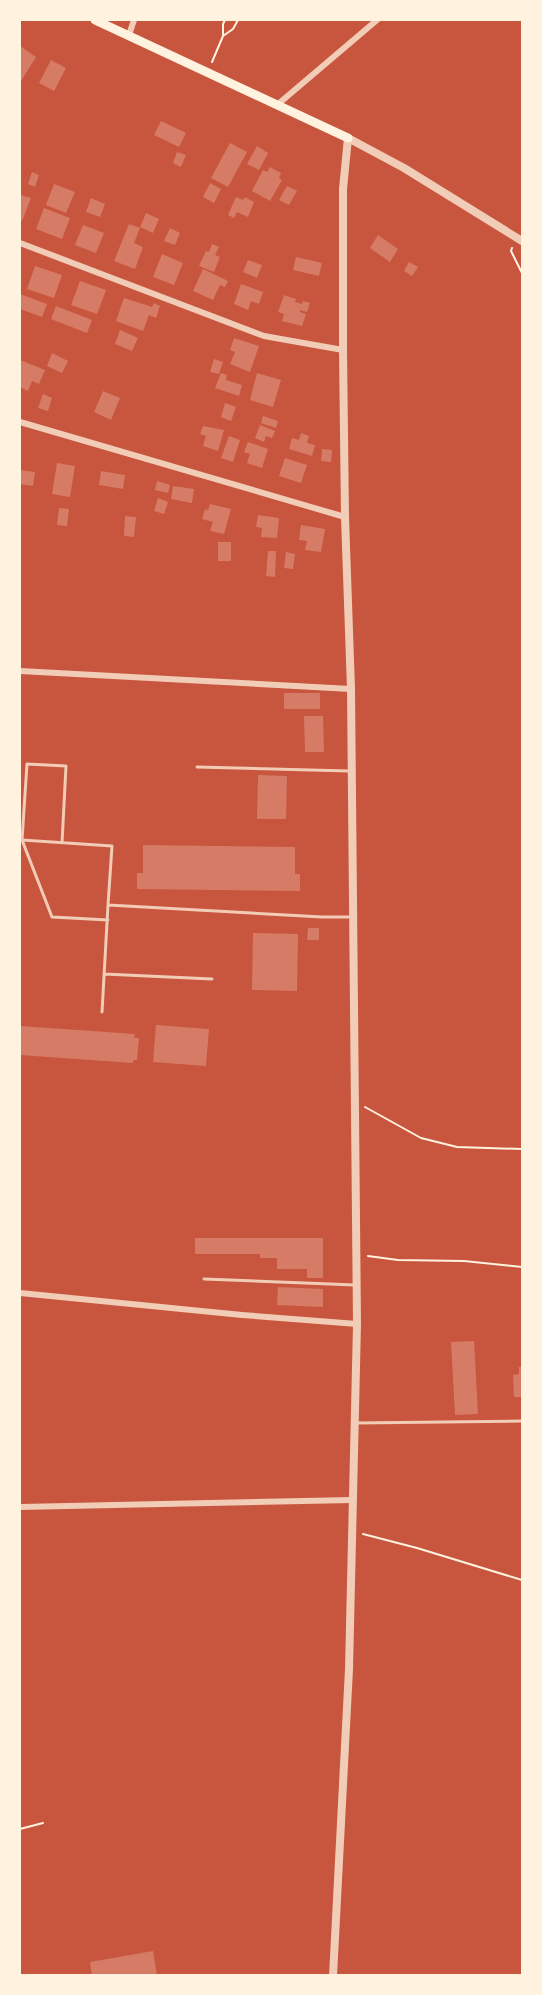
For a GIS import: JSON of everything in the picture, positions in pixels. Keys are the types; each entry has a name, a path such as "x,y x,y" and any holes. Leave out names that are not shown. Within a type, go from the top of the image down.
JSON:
{"main road":[{"path":"95,20 348,138"}],"street":[{"path":"129,35 134,20"},
{"path":"277,105 377,20"},
{"path":"330,1975 349,1669 357,1324 351,689 345,517 343,351 343,189 348,138 404,168 519,238"},
{"path":"20,243 264,336 343,351"},
{"path":"20,422 345,517"},
{"path":"20,671 351,689"},
{"path":"20,1293 357,1324"},
{"path":"20,1508 352,1500"}],"lane":[{"path":"62,843 66,766 27,764 22,840 52,917 108,920"},
{"path":"197,767 351,771"},
{"path":"22,840 112,846 102,1012"},
{"path":"108,905 352,917"},
{"path":"104,974 212,979"},
{"path":"204,1280 356,1285"},
{"path":"354,1423 522,1421"}],"path":[{"path":"220,20 223,24"},
{"path":"225,20 223,36 233,29 238,20"},
{"path":"519,238 511,251 522,273"},
{"path":"354,1097 388,1121 421,1138 457,1147 522,1149"},
{"path":"356,1255 398,1260 464,1261 522,1267"},
{"path":"352,1532 417,1548 522,1580"},
{"path":"20,1829 43,1823"}],"building":[{"path":"20,46 36,57 21,81 20,80"},
{"path":"51,60 66,68 54,91 39,83"},
{"path":"161,121 186,133 179,147 154,135"},
{"path":"230,143 247,152 228,187 211,178"},
{"path":"257,146 268,153 259,170 247,164"},
{"path":"177,152 186,155 181,167 173,163"},
{"path":"270,167 281,173 279,178 282,180 270,201 252,191 263,170 267,172"},
{"path":"32,172 39,175 35,187 28,184"},
{"path":"210,183 221,189 214,203 203,197"},
{"path":"54,184 75,192 66,213 46,205"},
{"path":"287,186 297,191 289,205 279,200"},
{"path":"21,195 31,198 22,221 20,220"},
{"path":"236,197 243,200 245,197 254,202 248,217 237,212 234,218 228,215"},
{"path":"91,198 105,204 100,217 86,212"},
{"path":"44,208 70,218 62,239 36,229"},
{"path":"146,213 159,219 153,233 140,227"},
{"path":"129,224 140,228 134,243 143,247 135,269 114,261"},
{"path":"83,225 104,233 96,253 75,245"},
{"path":"170,228 180,233 175,245 164,241"},
{"path":"378,235 398,249 390,262 370,248"},
{"path":"212,244 219,247 215,255 220,257 214,272 199,266"},
{"path":"162,254 183,263 174,285 153,277"},
{"path":"296,257 322,263 319,276 293,270"},
{"path":"248,260 262,265 257,278 243,272"},
{"path":"409,262 418,267 412,276 404,271"},
{"path":"35,266 62,275 54,298 27,289"},
{"path":"203,269 228,281 225,287 220,285 213,300 193,291"},
{"path":"80,281 106,290 97,314 71,305"},
{"path":"241,284 263,292 259,304 251,301 248,310 234,304"},
{"path":"20,294 47,304 42,317 20,309"},
{"path":"284,295 296,299 295,302 310,303 307,312 300,310 306,314 302,326 282,321 284,314 278,312"},
{"path":"124,298 152,307 154,303 160,306 156,318 149,315 143,331 116,321"},
{"path":"56,306 92,320 87,333 51,319"},
{"path":"120,330 138,338 132,351 115,344"},
{"path":"234,338 259,346 250,372 230,364 235,352 230,350"},
{"path":"52,353 68,361 62,373 47,366"},
{"path":"214,359 223,362 219,374 210,372"},
{"path":"20,360 45,370 39,384 32,381 28,391 20,387"},
{"path":"221,373 227,375 226,380 242,385 239,396 215,388"},
{"path":"257,373 281,380 273,407 250,400"},
{"path":"103,391 120,398 111,420 94,412"},
{"path":"43,394 52,398 48,411 38,408"},
{"path":"225,403 236,407 231,421 221,417"},
{"path":"263,416 278,421 276,428 261,423"},
{"path":"260,425 275,431 272,438 266,436 264,442 255,438"},
{"path":"203,426 224,430 218,451 203,446 206,436 200,434"},
{"path":"301,433 309,436 307,443 315,445 312,456 289,449 292,438 299,440"},
{"path":"229,436 240,440 233,462 221,458"},
{"path":"248,442 268,449 262,468 247,463 250,454 244,452"},
{"path":"322,449 332,450 331,462 321,461"},
{"path":"285,458 307,465 301,483 279,476"},
{"path":"57,463 75,466 70,497 52,494"},
{"path":"20,470 35,472 33,486 20,484"},
{"path":"101,471 125,475 123,489 99,485"},
{"path":"157,481 170,485 168,493 155,490"},
{"path":"173,486 194,489 192,503 171,499"},
{"path":"158,498 168,502 164,514 154,511"},
{"path":"210,504 231,509 224,534 210,531 213,522 202,519 205,509 208,510"},
{"path":"59,508 69,509 67,526 57,525"},
{"path":"258,515 279,518 277,538 261,537 262,528 256,527"},
{"path":"125,516 136,517 134,537 124,536"},
{"path":"301,525 325,529 321,552 305,550 307,541 299,540"},
{"path":"218,542 231,542 231,561 218,561"},
{"path":"268,551 276,551 275,577 266,576"},
{"path":"286,552 295,554 293,569 284,568"},
{"path":"284,693 320,693 320,709 284,709"},
{"path":"304,716 323,716 324,752 305,752"},
{"path":"258,775 287,776 286,819 257,819"},
{"path":"143,845 295,847 295,874 300,874 300,891 137,889 137,873 143,873"},
{"path":"308,928 319,928 319,940 307,940"},
{"path":"253,933 298,934 297,991 252,990"},
{"path":"156,1025 209,1029 206,1066 153,1062"},
{"path":"20,1026 135,1034 134,1038 139,1038 137,1060 133,1060 133,1063 20,1055"},
{"path":"195,1238 323,1238 323,1278 307,1278 307,1269 277,1269 277,1258 260,1258 260,1254 195,1254"},
{"path":"278,1287 323,1289 323,1307 277,1305"},
{"path":"474,1341 478,1414 455,1415 451,1342"},
{"path":"519,1367 522,1367 522,1397 514,1397 513,1375 519,1374"},
{"path":"153,1951 157,1976 92,1976 90,1962"}]}
